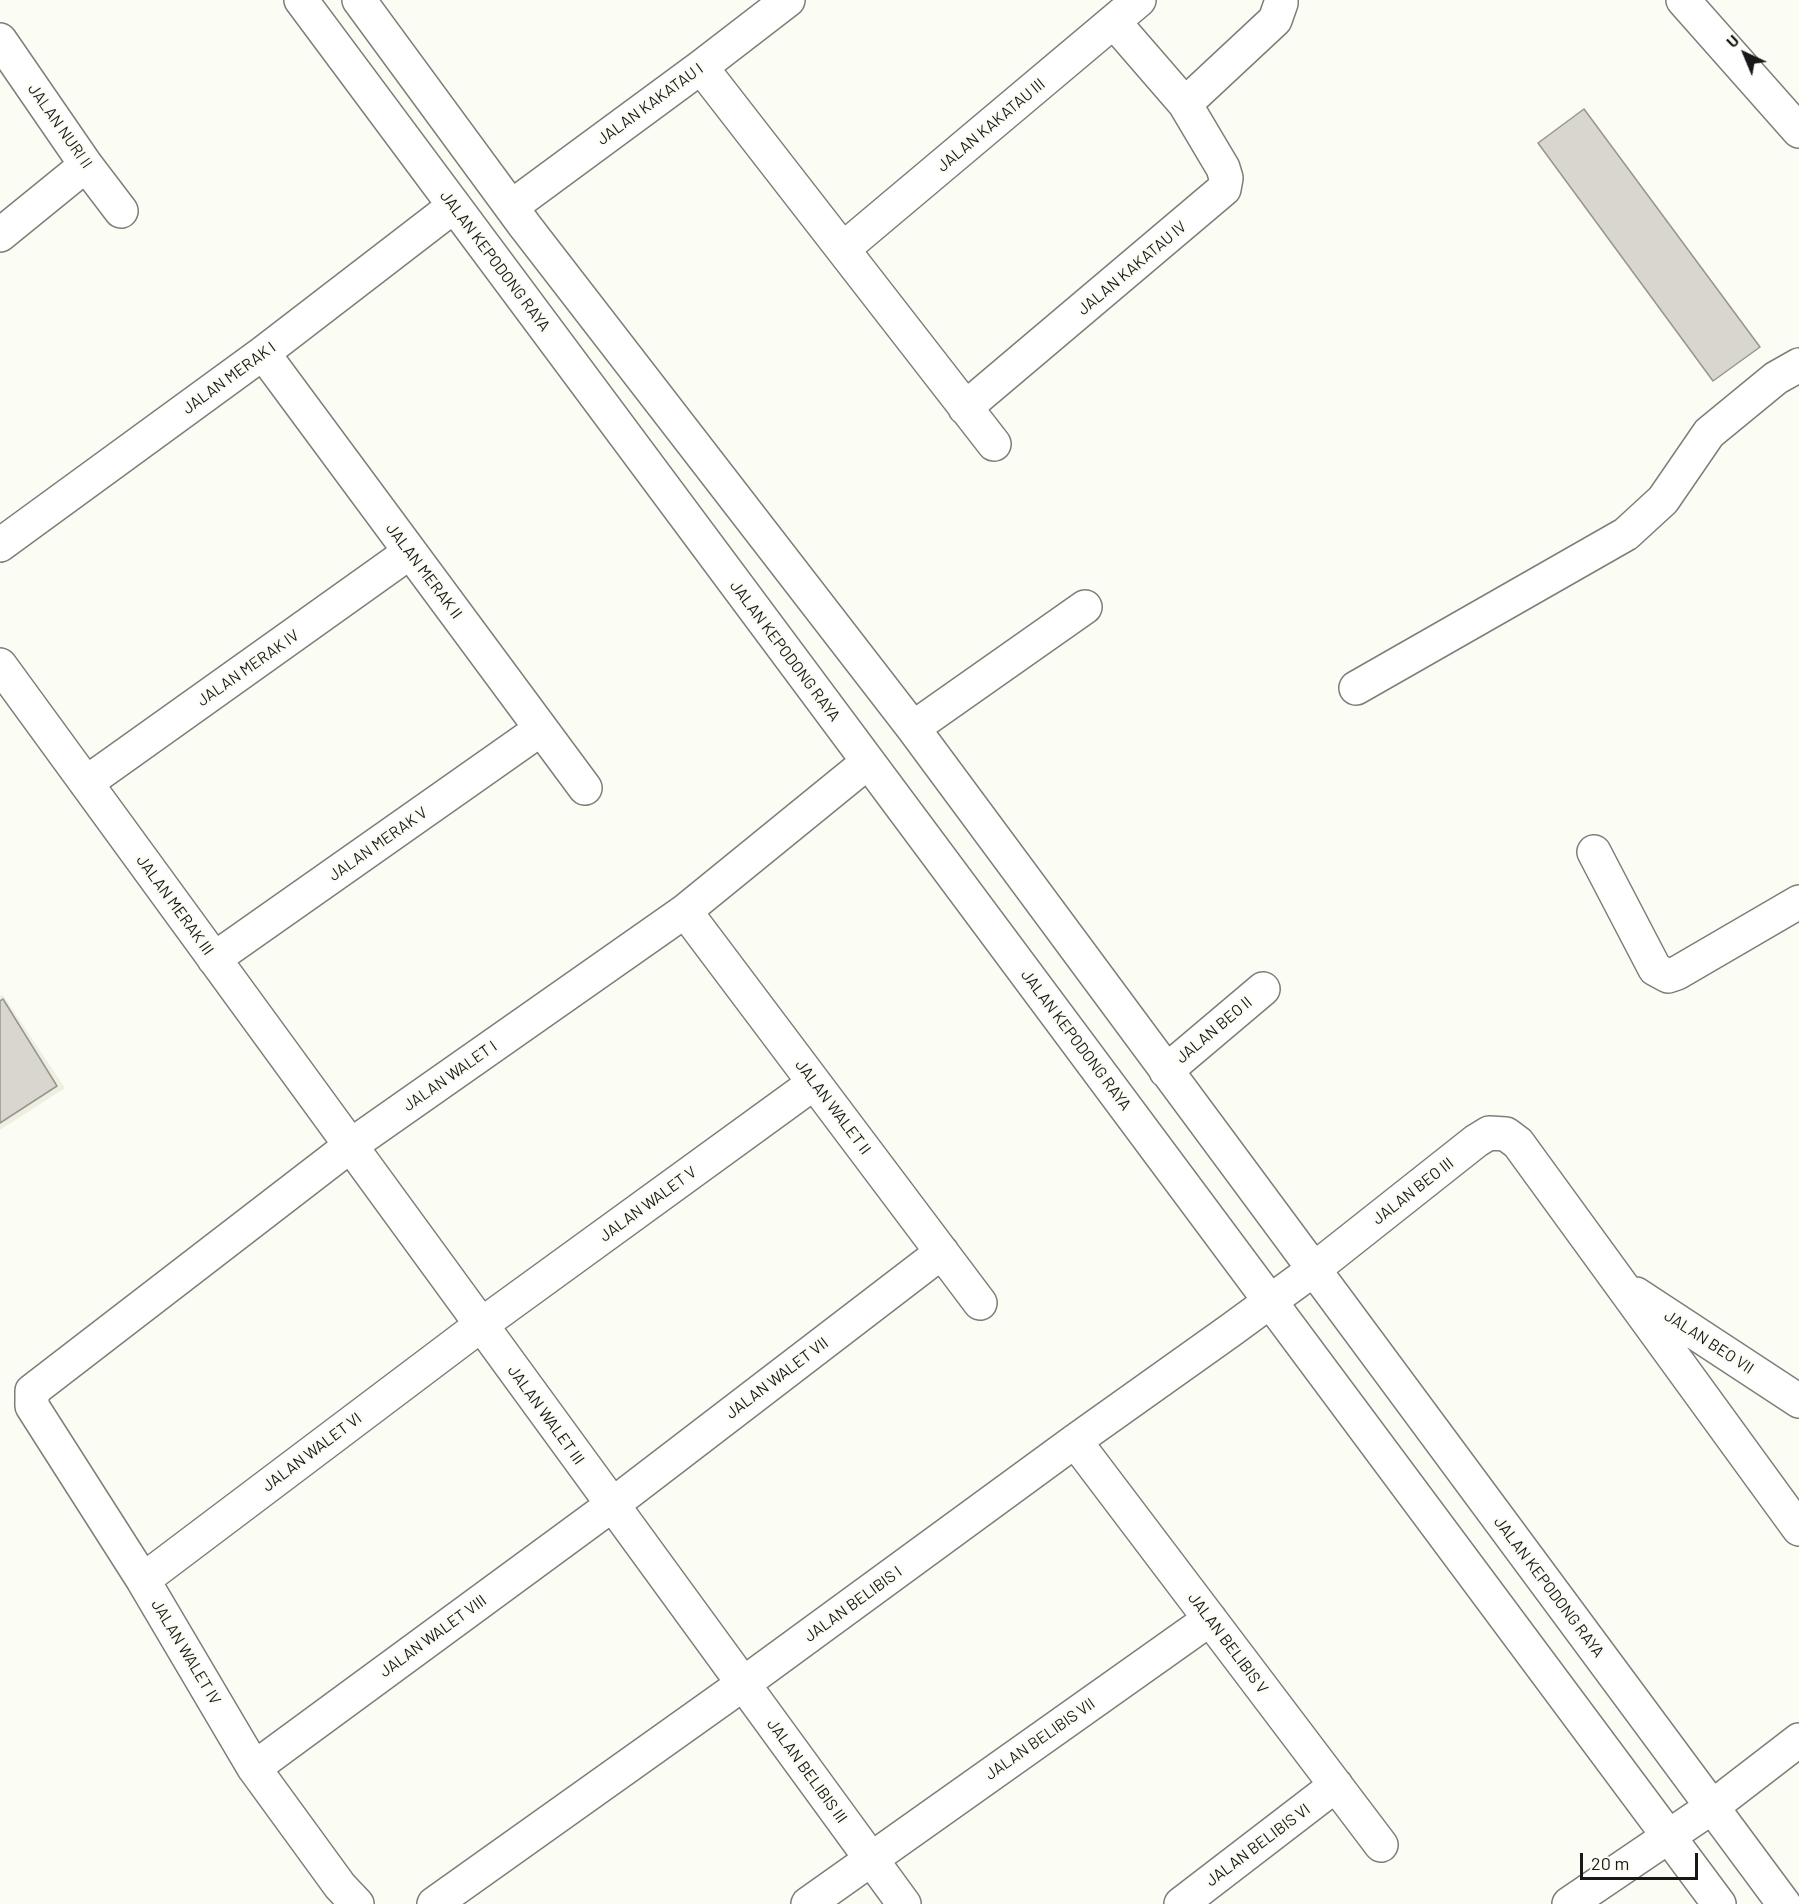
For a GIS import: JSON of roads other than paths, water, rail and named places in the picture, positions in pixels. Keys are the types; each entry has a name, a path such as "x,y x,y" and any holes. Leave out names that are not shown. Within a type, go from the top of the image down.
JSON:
{"street":[{"name":"JALAN KEPODONG RAYA","path":"301,0 1719,1904"},
{"name":"JALAN KEPODONG RAYA","path":"359,0 518,217 912,728 1784,1904"},
{"name":"JALAN KAKATAU I","path":"489,252 518,217 701,66 788,0"},
{"name":"JALAN KAKATAU III","path":"843,249 1139,0"},
{"path":"1185,104 1275,20 1281,0"},
{"path":"1683,0 1799,130"},
{"name":"JALAN KAKATAU IV","path":"965,408 1224,189 1226,178 1223,168 1185,104 1114,22"},
{"name":"JALAN NURI II","path":"0,40 86,165 121,211"},
{"path":"701,66 994,444"},
{"path":"434,179 471,152"},
{"path":"0,235 86,165"},
{"name":"JALAN MERAK I","path":"0,545 263,353 454,206"},
{"name":"JALAN MERAK II","path":"263,353 585,788"},
{"path":"1356,688 1626,534 1663,500 1709,433 1776,378 1799,365"},
{"name":"JALAN MERAK IV","path":"86,783 410,552"},
{"path":"912,728 1085,607"},
{"name":"JALAN MERAK III","path":"0,665 350,1146"},
{"name":"JALAN MERAK V","path":"214,959 541,729"},
{"name":"JALAN WALET I","path":"32,1391 350,1146 685,911 868,762"},
{"path":"1594,852 1655,969 1668,976 1677,973 1799,902"},
{"name":"JALAN WALET II","path":"685,911 980,1303"},
{"name":"JALAN BEO II","path":"1166,1071 1263,989"},
{"name":"JALAN WALET V","path":"481,1325 814,1083"},
{"name":"JALAN BEO III","path":"1313,1270 1476,1141 1489,1133 1499,1132 1518,1143 1619,1283"},
{"name":"JALAN WALET III","path":"350,1146 743,1684"},
{"name":"JALAN WALET VII","path":"612,1505 942,1252"},
{"path":"1270,1301 1313,1270"},
{"path":"1619,1283 1799,1529"},
{"name":"JALAN BEO VII","path":"1619,1283 1799,1401"},
{"name":"JALAN BELIBIS I","path":"434,1904 743,1684 1270,1301"},
{"name":"JALAN WALET VI","path":"143,1580 481,1325"},
{"name":"JALAN WALET IV","path":"32,1391 32,1406 143,1580 254,1768 340,1886 357,1904"},
{"name":"JALAN BELIBIS V","path":"1075,1441 1381,1845"},
{"name":"JALAN WALET VIII","path":"254,1768 612,1505"},
{"name":"JALAN BELIBIS VII","path":"811,1903 870,1858 1210,1619"},
{"name":"JALAN BELIBIS III","path":"743,1684 904,1904"},
{"path":"1569,1904 1712,1807 1799,1740"},
{"name":"JALAN BELIBIS VI","path":"1180,1904 1336,1785"}]}
